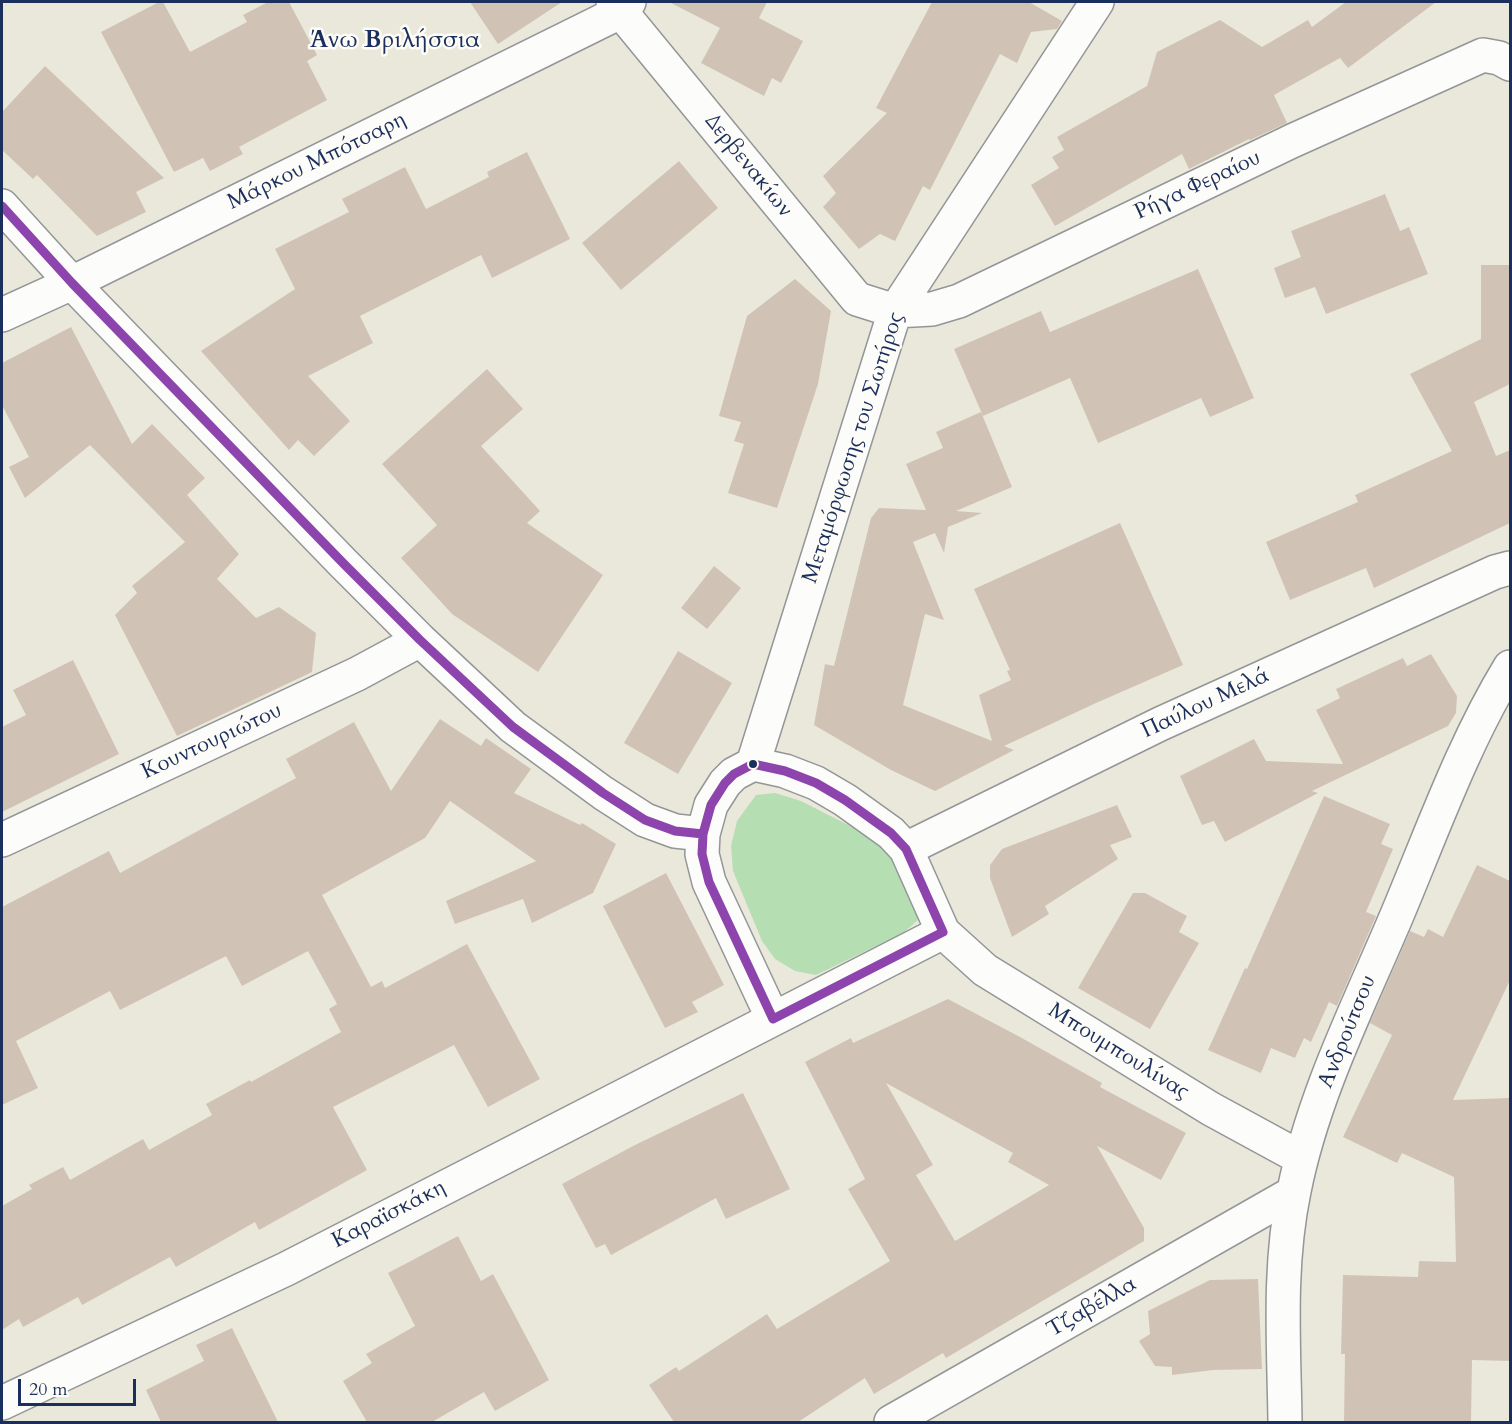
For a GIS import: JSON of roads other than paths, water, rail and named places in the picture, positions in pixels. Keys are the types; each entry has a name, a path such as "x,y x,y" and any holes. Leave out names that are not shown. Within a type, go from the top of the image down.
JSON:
{"street":[{"name":"Μεταμόρφωσης του Σωτήρος","path":"753,764 895,311 1096,2"},
{"name":"Δερβενακίων","path":"621,5 857,299 895,311"},
{"name":"Μάρκου Μπότσαρη","path":"2,315 72,283 621,5"},
{"name":"Ρήγα Φεραίου","path":"895,311 932,309 959,301 1292,141 1484,56 1505,61"},
{"path":"2,206 72,283 334,555 513,727 603,793 645,820 675,831 703,834"},
{"name":"Παύλου Μελά","path":"906,849 1160,724 1510,568"},
{"name":"Κουντουριώτου","path":"2,840 357,674 420,640"},
{"name":"Ανδρούτσου","path":"1286,1422 1283,1265 1293,1193 1301,1158 1326,1082 1490,701 1510,667"},
{"path":"773,1019 709,882 702,854 703,834 711,805 725,783 741,769 753,764 785,771 816,783 874,819 906,849 943,932"},
{"name":"Μπουμπουλίνας","path":"943,932 985,970 1211,1110 1301,1158"},
{"name":"Καραϊσκάκη","path":"2,1403 286,1269 943,932"},
{"name":"Τζαβέλλα","path":"891,1422 1293,1193"}],"district":[{"name":"Άνω Βριλήσσια","path":"395,41"}]}
